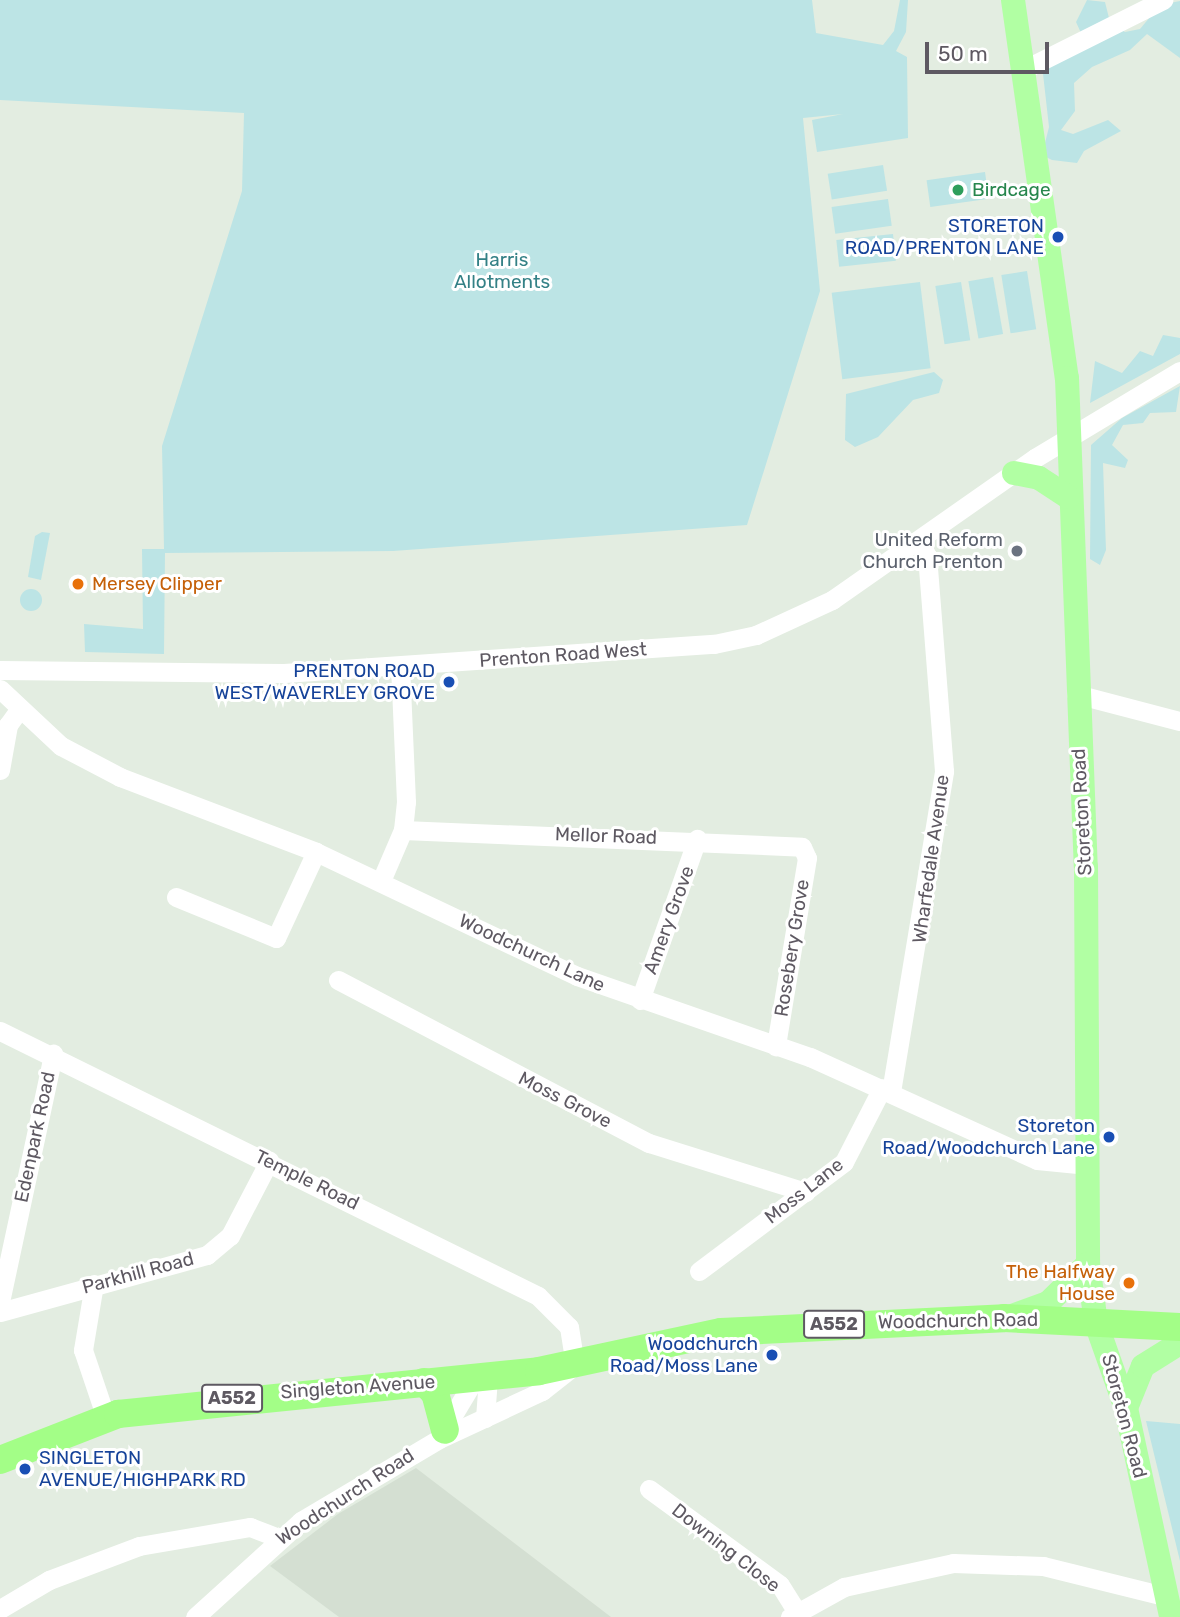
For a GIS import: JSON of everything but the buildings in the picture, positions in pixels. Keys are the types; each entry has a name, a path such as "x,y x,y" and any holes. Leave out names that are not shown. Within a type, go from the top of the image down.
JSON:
{"highway":[{"name":"Woodchurch Road","path":"481,1379 575,1364 711,1333 1004,1318 1180,1327"},
{"name":"Singleton Avenue","path":"0,1460 107,1418 205,1401 481,1379"},
{"path":"424,1382 435,1394 442,1434"}],"main road":[{"name":"Storeton Road","path":"1013,0 1065,347 1068,497 1086,867 1088,1264 1096,1323 1126,1408 1170,1607"},
{"path":"1014,473 1039,478 1068,497"},
{"path":"1004,1318 1048,1303 1088,1264"},
{"path":"1126,1408 1143,1366 1180,1343"}],"street":[{"path":"1023,70 1163,0"},
{"name":"Prenton Road West","path":"0,670 284,673 715,644 756,635 832,600 920,542 1014,473 1180,371"},
{"name":"Wharfedale Avenue","path":"887,1090 944,771 928,556 920,542"},
{"path":"381,881 403,830 400,666"},
{"name":"Woodchurch Lane","path":"0,689 19,709 80,758 316,852 640,1000 776,1046 887,1090 1037,1160 1088,1165"},
{"path":"1076,694 1180,722"},
{"path":"0,770 8,725 19,709"},
{"name":"Mellor Road","path":"403,830 789,842 806,851"},
{"name":"Amery Grove","path":"640,1000 697,839"},
{"name":"Rosebery Grove","path":"776,1046 806,851"},
{"path":"176,897 276,938 316,852"},
{"name":"Moss Grove","path":"338,980 649,1143 805,1192"},
{"name":"Temple Road","path":"0,1031 53,1054 538,1296 569,1326 575,1364"},
{"name":"Edenpark Road","path":"0,1302 53,1054"},
{"name":"Moss Lane","path":"699,1271 844,1162 887,1090"},
{"name":"Parkhill Road","path":"0,1312 207,1255 230,1236 269,1161"},
{"path":"94,1284 83,1350 107,1418"},
{"name":"Woodchurch Road","path":"195,1617 278,1538 442,1434 485,1418 542,1391 575,1364"},
{"path":"481,1379 485,1418"},
{"name":"Woodchurch Road","path":"442,1434 481,1379"},
{"name":"Downing Close","path":"649,1489 780,1585 793,1615"},
{"path":"0,1609 49,1580 139,1546 250,1527 278,1538"},
{"path":"793,1615 866,1580 953,1563 1044,1566 1170,1607"}],"shaded area":[{"path":"416,1468 611,1617 339,1617 270,1566 338,1514"}],"green space":[{"name":"Harris Allotments","path":"0,0 812,0 816,33 883,45 894,31 900,0 908,0 906,32 896,51 907,57 908,138 817,152 812,120 843,114 803,118 820,291 747,525 393,551 165,553 164,654 85,652 84,624 143,629 142,549 164,549 162,446 242,191 244,113 0,100"},
{"path":"1087,0 1105,2 1110,22 1125,32 1140,29 1160,5 1180,1 1180,58 1147,34 1130,50 1092,67 1074,83 1075,111 1061,130 1073,134 1108,120 1121,131 1084,151 1077,163 1052,160 1042,155 1049,127 1041,56 1081,33 1076,22"},
{"path":"883,165 887,191 832,199 828,174"},
{"name":"Birdcage","path":"985,172 989,199 930,207 927,180"},
{"path":"888,199 892,226 835,234 832,207"},
{"path":"893,234 896,261 839,267 836,240"},
{"path":"1027,271 1036,329 1011,333 1001,275"},
{"path":"993,277 1003,334 978,338 968,281"},
{"path":"920,282 931,368 842,379 832,293"},
{"path":"961,282 970,340 945,344 935,286"},
{"path":"1163,335 1180,338 1180,354 1090,403 1095,361 1122,373 1140,351 1153,356"},
{"path":"934,372 943,380 939,393 913,400 878,437 855,447 845,440 846,394"},
{"path":"1180,386 1176,412 1150,413 1143,423 1123,425 1112,445 1128,460 1125,468 1103,463 1106,550 1100,565 1090,559 1091,445 1122,418"},
{"path":"42,532 50,533 41,580 28,577 35,536"},
{"path":"31,589 39,592 42,600 39,608 31,611 23,608 20,600 23,592"},
{"path":"1146,1421 1180,1424 1180,1561"}],"place":[{"name":"Birdcage","path":"958,190"},
{"name":"STORETON ROAD/PRENTON LANE","path":"1058,237"},
{"name":"United Reform Church Prenton","path":"1017,551"},
{"name":"Mersey Clipper","path":"78,584"},
{"name":"PRENTON ROAD WEST/WAVERLEY GROVE","path":"449,682"},
{"name":"Storeton Road/Woodchurch Lane","path":"1109,1137"},
{"name":"The Halfway House","path":"1129,1283"},
{"name":"Woodchurch Road/Moss Lane","path":"772,1355"},
{"name":"SINGLETON AVENUE/HIGHPARK RD","path":"25,1469"}]}
